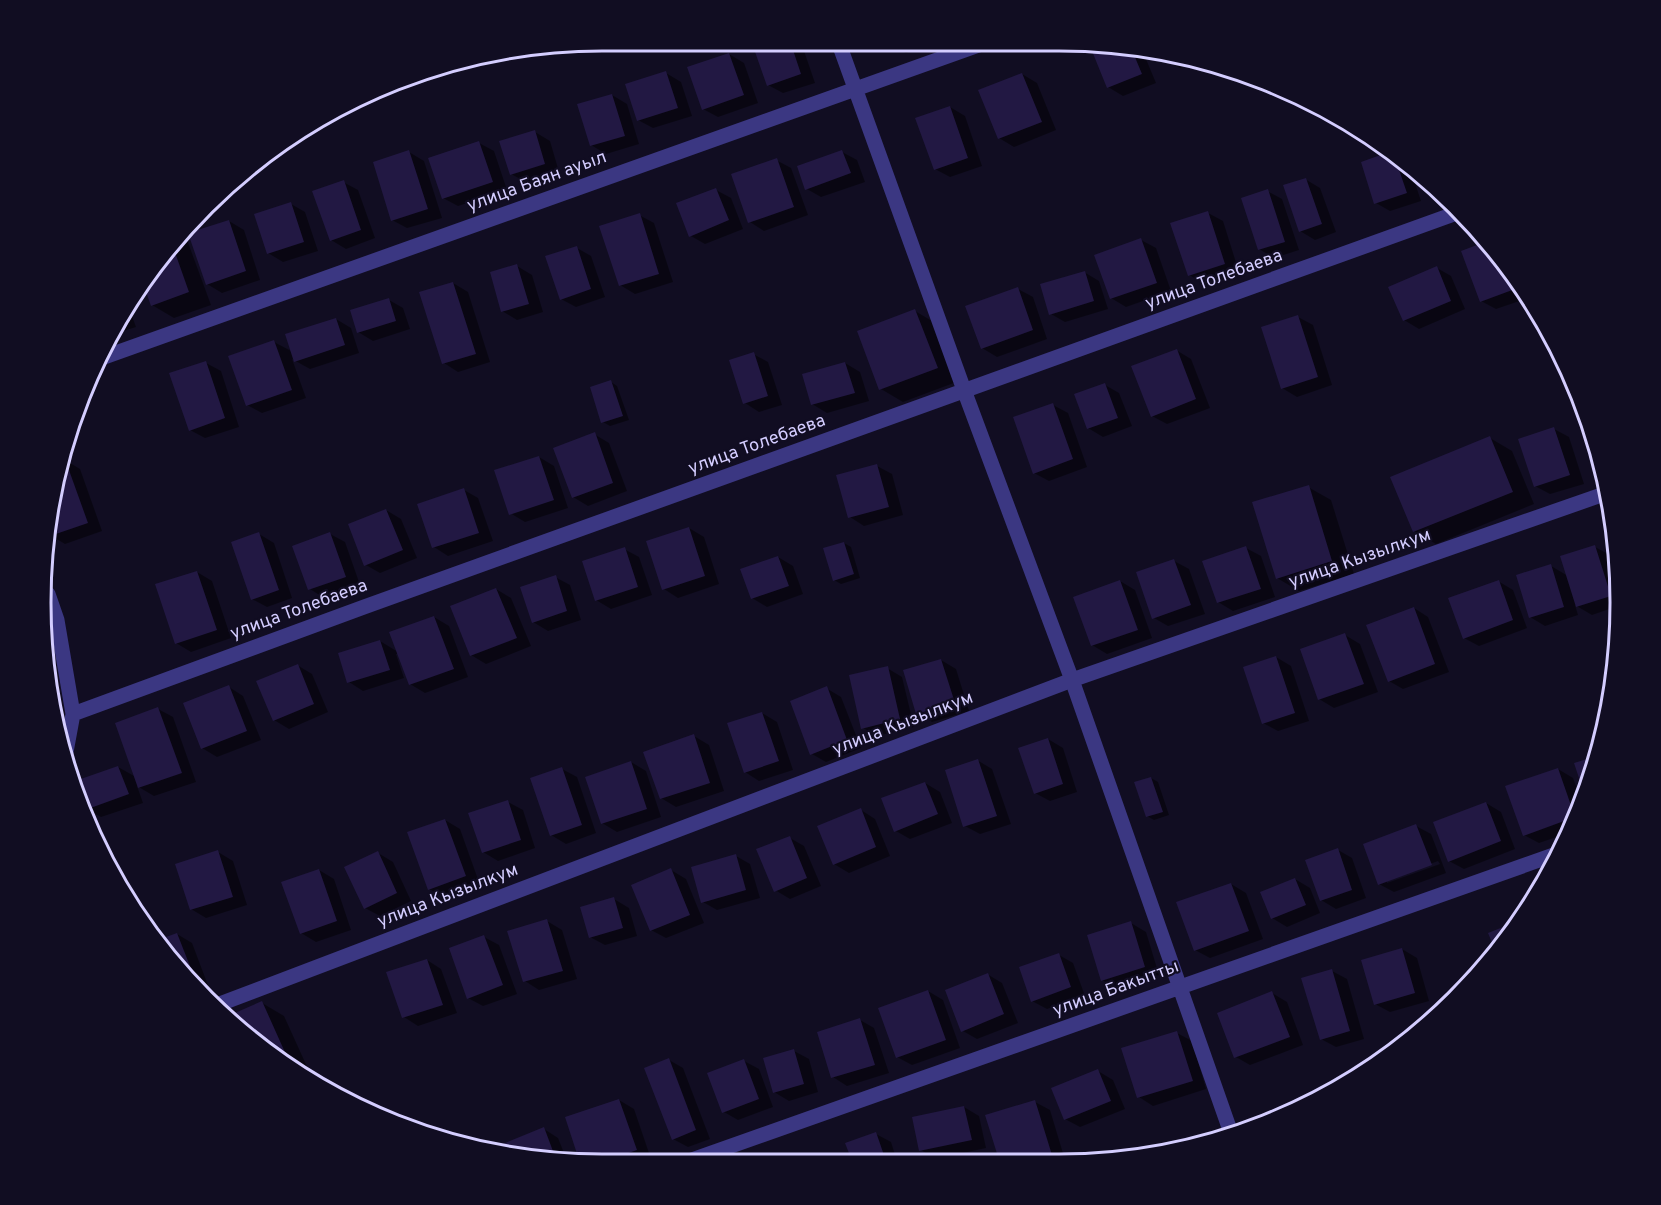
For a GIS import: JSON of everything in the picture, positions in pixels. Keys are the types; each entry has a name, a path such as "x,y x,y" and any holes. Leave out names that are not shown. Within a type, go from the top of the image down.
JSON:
{"street":[{"path":"842,51 964,390 1072,680 1229,1127"},
{"name":"улица Баян ауыл","path":"110,355 959,51"},
{"name":"улица Толебаева","path":"73,714 1451,216"},
{"name":"улица Кызылкум","path":"224,1002 1072,680 1599,496"},
{"path":"51,603 57,620 73,714 68,738"},
{"name":"улица Бакытты","path":"709,1154 1547,857"}],"building":[{"path":"755,51 793,51 801,74 767,86"},
{"path":"1092,52 1135,57 1142,74 1107,88"},
{"path":"729,53 744,95 702,110 687,67"},
{"path":"666,71 678,108 637,121 625,84"},
{"path":"1022,73 1042,122 998,139 978,90"},
{"path":"612,94 625,136 590,146 577,104"},
{"path":"950,106 968,158 934,170 915,118"},
{"path":"535,130 545,164 510,175 499,141"},
{"path":"479,141 493,182 442,199 428,158"},
{"path":"409,150 428,209 391,221 373,162"},
{"path":"842,150 851,173 805,190 797,166"},
{"path":"1380,155 1399,169 1407,193 1374,204 1361,162"},
{"path":"777,158 794,207 748,223 731,174"},
{"path":"1306,178 1322,224 1299,232 1283,185"},
{"path":"344,180 361,230 330,241 312,191"},
{"path":"716,188 729,220 689,237 676,203"},
{"path":"1268,189 1285,242 1258,250 1241,198"},
{"path":"291,202 304,242 267,254 254,214"},
{"path":"1208,211 1225,264 1188,276 1170,223"},
{"path":"640,213 659,274 619,286 599,226"},
{"path":"229,220 246,271 206,285 190,237 196,230"},
{"path":"1141,238 1157,283 1110,299 1094,255"},
{"path":"1478,245 1513,290 1480,302 1461,251"},
{"path":"577,246 591,289 560,300 545,256"},
{"path":"176,254 189,292 151,306 146,293"},
{"path":"517,264 529,304 501,312 490,272"},
{"path":"1437,266 1451,301 1403,321 1388,287"},
{"path":"1085,271 1094,301 1049,315 1040,284"},
{"path":"453,282 476,354 442,364 419,292"},
{"path":"1018,287 1033,330 981,349 965,306"},
{"path":"389,298 396,321 357,333 350,310"},
{"path":"915,309 938,368 879,390 857,331"},
{"path":"1298,315 1318,377 1281,389 1261,327"},
{"path":"336,318 345,345 294,362 285,334"},
{"path":"274,340 292,390 246,406 228,356"},
{"path":"1177,349 1196,399 1151,417 1131,366"},
{"path":"754,352 768,396 743,404 729,360"},
{"path":"206,361 225,418 189,431 169,373"},
{"path":"845,362 855,393 811,405 802,374"},
{"path":"611,380 623,416 601,423 590,387"},
{"path":"1105,383 1118,418 1087,429 1074,394"},
{"path":"1053,403 1073,459 1033,474 1013,417"},
{"path":"1554,427 1570,475 1534,487 1518,439"},
{"path":"595,432 613,483 572,498 553,448"},
{"path":"1490,436 1513,492 1413,532 1390,477"},
{"path":"539,456 554,500 509,515 494,470"},
{"path":"877,464 889,507 848,518 836,475"},
{"path":"68,468 88,523 56,534"},
{"path":"1309,485 1332,561 1276,579 1252,502"},
{"path":"464,488 479,533 432,548 417,504"},
{"path":"386,509 403,550 364,566 348,524"},
{"path":"689,527 705,576 662,590 646,541"},
{"path":"259,532 279,590 251,600 231,542"},
{"path":"330,532 346,577 308,590 292,546"},
{"path":"844,542 854,574 833,581 823,548"},
{"path":"1595,545 1610,596 1576,607 1560,556"},
{"path":"1246,546 1261,589 1217,603 1202,561"},
{"path":"625,547 638,587 595,601 582,561"},
{"path":"778,556 789,586 751,599 740,569"},
{"path":"1174,559 1191,605 1152,619 1136,572"},
{"path":"1551,564 1564,607 1529,618 1516,575"},
{"path":"197,571 217,630 175,644 155,584"},
{"path":"556,575 567,611 532,623 520,587"},
{"path":"1120,580 1138,630 1091,646 1073,597"},
{"path":"1499,580 1513,620 1463,639 1448,598"},
{"path":"496,588 517,638 470,656 450,606"},
{"path":"1414,607 1435,664 1388,682 1366,625"},
{"path":"434,616 454,669 409,685 389,632"},
{"path":"1345,633 1364,684 1318,700 1300,649"},
{"path":"380,640 390,670 347,683 338,653"},
{"path":"1276,656 1295,713 1262,724 1243,667"},
{"path":"941,659 955,703 916,714 903,670"},
{"path":"298,664 314,704 273,721 256,681"},
{"path":"888,666 900,719 861,729 849,675"},
{"path":"229,685 247,731 201,749 183,703"},
{"path":"827,686 847,740 810,755 790,701"},
{"path":"158,707 182,773 138,788 115,723"},
{"path":"762,712 779,761 744,773 727,723"},
{"path":"694,734 710,783 660,799 643,752"},
{"path":"1048,738 1063,784 1034,794 1018,748"},
{"path":"978,759 997,816 963,827 945,770"},
{"path":"1587,759 1580,782 1574,763"},
{"path":"631,761 647,809 601,824 585,777"},
{"path":"118,766 129,794 91,808 80,779"},
{"path":"562,767 582,825 550,836 530,778"},
{"path":"1558,768 1571,806 1565,821 1523,836 1505,786"},
{"path":"1151,777 1163,812 1146,817 1134,782"},
{"path":"925,782 938,814 894,832 881,798"},
{"path":"508,800 521,840 482,853 468,813"},
{"path":"1486,802 1501,841 1448,862 1433,822"},
{"path":"861,808 876,847 833,865 817,826"},
{"path":"445,819 466,876 428,890 407,832"},
{"path":"1416,824 1432,865 1378,885 1363,844"},
{"path":"790,836 807,878 774,892 756,849"},
{"path":"1338,848 1352,890 1320,901 1305,860"},
{"path":"218,850 233,897 190,910 175,864"},
{"path":"378,851 397,893 364,909 344,867"},
{"path":"736,854 746,890 701,903 691,867"},
{"path":"671,868 690,915 650,931 631,885"},
{"path":"319,869 337,921 300,934 281,882"},
{"path":"1295,878 1306,905 1271,919 1260,892"},
{"path":"1231,883 1249,931 1194,951 1176,902"},
{"path":"614,897 623,928 589,938 580,907"},
{"path":"547,919 563,971 523,982 507,931"},
{"path":"1131,921 1145,967 1101,981 1087,935"},
{"path":"1504,926 1492,943 1488,933"},
{"path":"177,933 191,969 188,966 165,937"},
{"path":"484,935 503,985 467,999 449,948"},
{"path":"1402,948 1415,993 1374,1005 1361,960"},
{"path":"1059,953 1071,987 1031,1002 1019,967"},
{"path":"427,959 443,1005 402,1018 386,972"},
{"path":"1332,969 1350,1031 1320,1040 1301,978"},
{"path":"988,973 1004,1014 961,1032 945,990"},
{"path":"928,990 946,1040 896,1058 878,1008"},
{"path":"1272,991 1290,1037 1234,1058 1217,1013"},
{"path":"262,1001 285,1053 267,1040 235,1013"},
{"path":"860,1018 875,1065 831,1078 817,1032"},
{"path":"1177,1031 1193,1081 1137,1098 1121,1048"},
{"path":"794,1049 804,1084 773,1093 763,1058"},
{"path":"669,1058 696,1130 672,1140 644,1068"},
{"path":"744,1059 759,1099 722,1113 707,1073"},
{"path":"1098,1069 1111,1101 1064,1120 1051,1088"},
{"path":"619,1099 637,1150 626,1154 577,1153 565,1117"},
{"path":"1035,1100 1052,1154 997,1154 985,1115"},
{"path":"964,1106 972,1140 919,1151 912,1117"},
{"path":"544,1127 553,1152 531,1149 502,1144"},
{"path":"876,1132 884,1154 849,1154 845,1143"}]}
